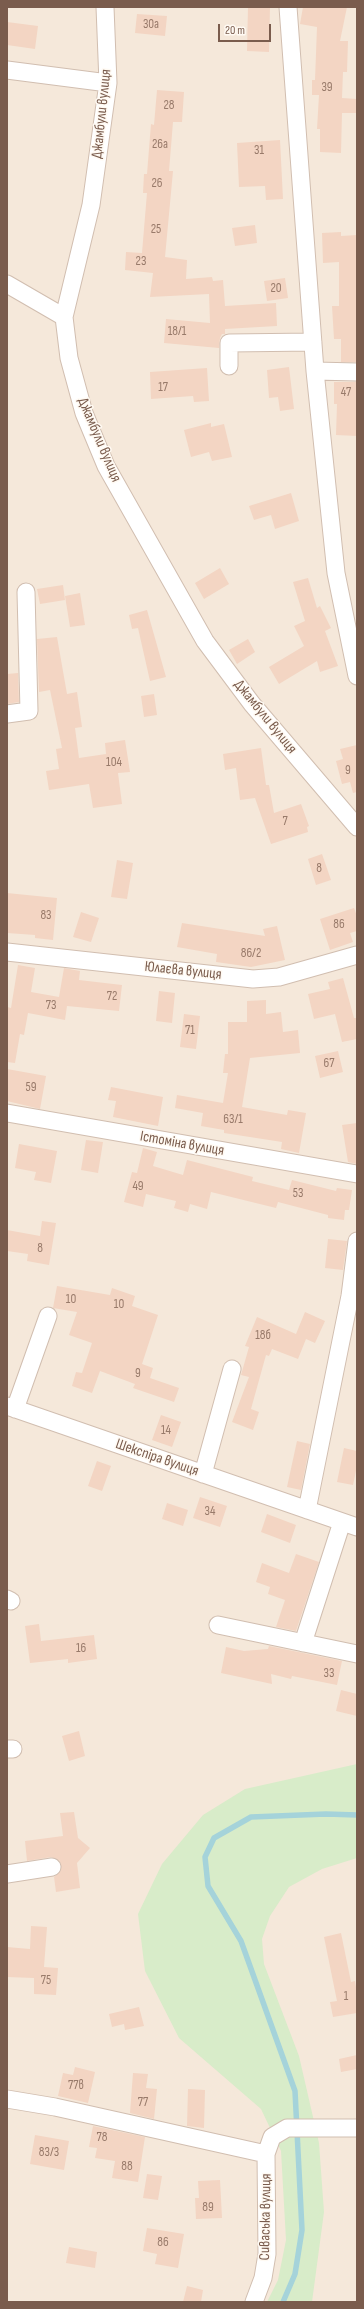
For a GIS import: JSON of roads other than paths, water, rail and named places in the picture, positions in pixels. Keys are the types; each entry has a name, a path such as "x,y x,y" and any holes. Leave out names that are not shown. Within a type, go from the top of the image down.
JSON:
{"street":[{"name":"Джамбули вулиця","path":"105,7 108,83 91,205 64,317 71,365 84,413 106,466 205,640 252,704 357,827"},
{"path":"288,7 315,371 336,573 357,676"},
{"path":"7,70 108,83"},
{"path":"7,284 64,317"},
{"path":"229,366 229,343 313,342"},
{"path":"315,371 357,372"},
{"path":"7,714 29,711 26,592"},
{"name":"Юлаєва вулиця","path":"7,952 253,979 278,977 357,955"},
{"name":"Істоміна вулиця","path":"7,1114 357,1174"},
{"path":"307,1510 350,1296 357,1241"},
{"path":"11,1407 48,1316"},
{"path":"203,1474 232,1369"},
{"name":"Шекспіра вулиця","path":"11,1407 350,1524"},
{"path":"303,1643 350,1524"},
{"path":"218,1625 357,1654"},
{"path":"7,1874 52,1867"},
{"path":"7,2099 54,2107 266,2154 272,2137 287,2128 312,2126 357,2128"},
{"name":"Сиваська вулиця","path":"254,2302 263,2278 267,2254 266,2154"}],"waterway":[{"path":"283,2302 295,2274 302,2230 295,2091 241,1941 208,1886 205,1857 214,1838 251,1817 326,1814 357,1815"}]}
